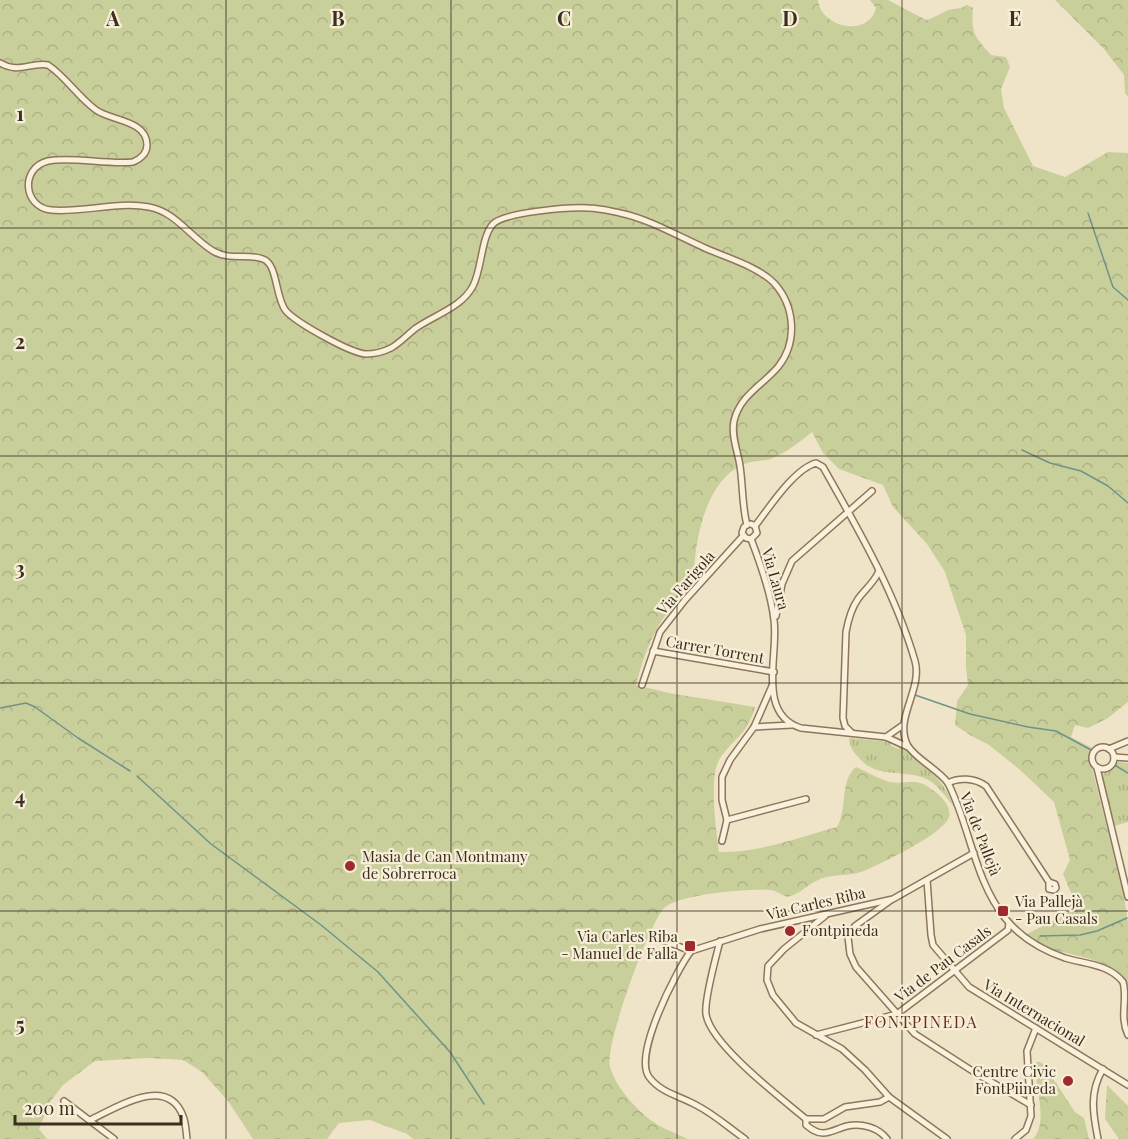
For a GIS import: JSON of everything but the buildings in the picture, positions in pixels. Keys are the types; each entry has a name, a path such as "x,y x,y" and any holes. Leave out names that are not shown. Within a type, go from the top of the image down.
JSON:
{"street":[{"path":"0,63 15,69 41,64 48,65 96,110 135,126 147,142 145,153 133,162 56,160 42,163 30,174 28,184 31,196 38,205 53,210 126,206 145,206 162,210 213,251 230,257 260,258 268,262 272,267 278,294 287,312 301,323 346,348 362,354 380,352 390,348 463,298 472,288 476,278 488,231 498,220 512,215 586,207 625,214 765,275 784,297 791,314 792,326 789,347 784,359 749,393 734,421 733,432 741,470 747,525 743,529 743,536 751,539 757,533 754,526"},
{"path":"754,526 790,482 806,467 816,463 822,467 848,510 879,571 897,611 916,668 916,685 903,725 910,748"},
{"path":"775,623 782,584 792,561 872,490"},
{"path":"747,525 754,526"},
{"name":"Via Farigola","path":"642,685 660,632 685,600 743,536"},
{"name":"Via Laura","path":"751,539 775,623 774,698 780,713 793,725"},
{"path":"852,733 845,726 843,718 848,620 857,600 873,584 879,571"},
{"path":"873,584 886,588"},
{"name":"Carrer Torrent","path":"653,651 774,672"},
{"path":"722,841 727,820 722,800 722,777 729,760 754,727 773,685"},
{"path":"831,731 840,724 843,718"},
{"name":"Via de Pallejà","path":"754,727 793,725 801,728 886,737 910,748 948,783 994,900 1010,923 1032,942 1049,952 1103,968 1120,979 1127,990 1124,1020 1128,1035"},
{"path":"886,737 903,725"},
{"path":"1128,741 1109,749 1100,748 1093,753 1092,761 1097,768 1128,897"},
{"path":"1109,749 1114,758"},
{"path":"1114,758 1128,758"},
{"path":"1097,768 1110,767 1114,758"},
{"path":"948,783 959,779 977,781 986,786 1049,882"},
{"path":"727,820 806,799"},
{"name":"Via Carles Riba","path":"691,951 760,929 893,899 974,853"},
{"name":"Via Internacional","path":"927,880 933,945 969,987 1128,1085"},
{"path":"893,899 855,926 848,937 850,954 856,967 915,1034 1031,1105"},
{"path":"828,914 768,966 767,980 773,995 796,1023 842,1049 889,1097 947,1139"},
{"name":"Via de Pau Casals","path":"816,1035 897,1014 1008,930 1010,923"},
{"path":"657,938 691,951 668,989 652,1032 646,1055 646,1070 654,1083 665,1091 696,1105 745,1139"},
{"path":"720,941 706,1012 709,1024 728,1049 806,1119 824,1119 845,1107 880,1102 889,1097"},
{"path":"1015,1139 1026,1130 1031,1116 1027,1051 1036,1028"},
{"path":"1098,1139 1093,1114 1093,1096 1097,1079 1103,1069"},
{"path":"90,1120 135,1098 157,1094 169,1099 178,1107 183,1116 187,1139"},
{"path":"64,1101 114,1139"},
{"path":"806,1119 806,1125 822,1133 860,1125 874,1129 886,1139"}],"green space":[{"path":"0,0 818,0 821,10 827,17 846,26 864,23 872,17 876,8 870,0 888,0 926,20 967,5 973,8 973,29 977,38 991,55 1006,57 1010,67 1001,89 1004,108 1033,166 1065,177 1108,152 1128,153 1128,702 1108,718 1088,728 1075,725 1071,737 1094,749 1090,753 1090,760 1124,896 1128,923 1128,986 1114,970 1105,965 1051,949 1027,934 1067,914 1074,900 1063,874 1070,860 1054,802 989,745 955,725 957,701 968,685 966,635 945,572 927,544 893,507 883,485 839,469 823,453 812,432 778,456 742,465 718,486 709,501 698,536 694,585 672,607 656,630 636,685 669,693 755,707 748,724 724,753 716,768 714,805 719,852 764,847 837,827 847,780 856,767 890,782 917,782 928,786 945,802 950,813 945,824 936,831 884,862 859,873 823,878 792,896 787,897 771,890 732,891 684,899 664,908 648,937 620,1012 610,1055 610,1067 620,1088 642,1113 667,1130 688,1139 413,1139 407,1134 370,1120 339,1123 327,1139 253,1139 228,1101 202,1072 183,1060 148,1058 95,1061 63,1085 50,1102 39,1129 47,1139 0,1139"},
{"path":"1055,0 1128,0 1128,97 1125,93 1124,75 1104,49"},
{"path":"849,738 891,742 890,745 904,749 940,781 954,807 929,780 915,775 881,771 866,765 853,751"},
{"path":"1118,762 1128,763 1128,822 1114,826 1102,779 1104,772"},
{"path":"1036,1062 1044,1065 1075,1112 1084,1118 1089,1139 1033,1139 1038,1132 1041,1113"},
{"path":"1107,1085 1128,1106 1128,1139 1119,1139 1105,1119"}],"waterway":[{"path":"1088,213 1113,287 1128,300"},
{"path":"1022,450 1050,463 1081,471 1108,486 1128,503"},
{"path":"915,695 970,714 1056,731 1091,750"},
{"path":"0,708 26,703 35,707 130,771"},
{"path":"1113,764 1128,773"},
{"path":"137,776 211,844 321,925 378,972 450,1052 484,1104"},
{"path":"1040,936 1080,935 1097,931 1127,918"}],"place":[{"name":"Masia de Can Montmany de Sobrerroca","path":"350,866"},
{"name":"Via Pallejà - Pau Casals","path":"1003,911"},
{"name":"Fontpineda","path":"790,931"},
{"name":"Via Carles Riba - Manuel de Falla","path":"690,946"},
{"name":"Centre Civic FontPiineda","path":"1068,1081"}],"district":[{"name":"FONTPINEDA","path":"921,1022"}]}
